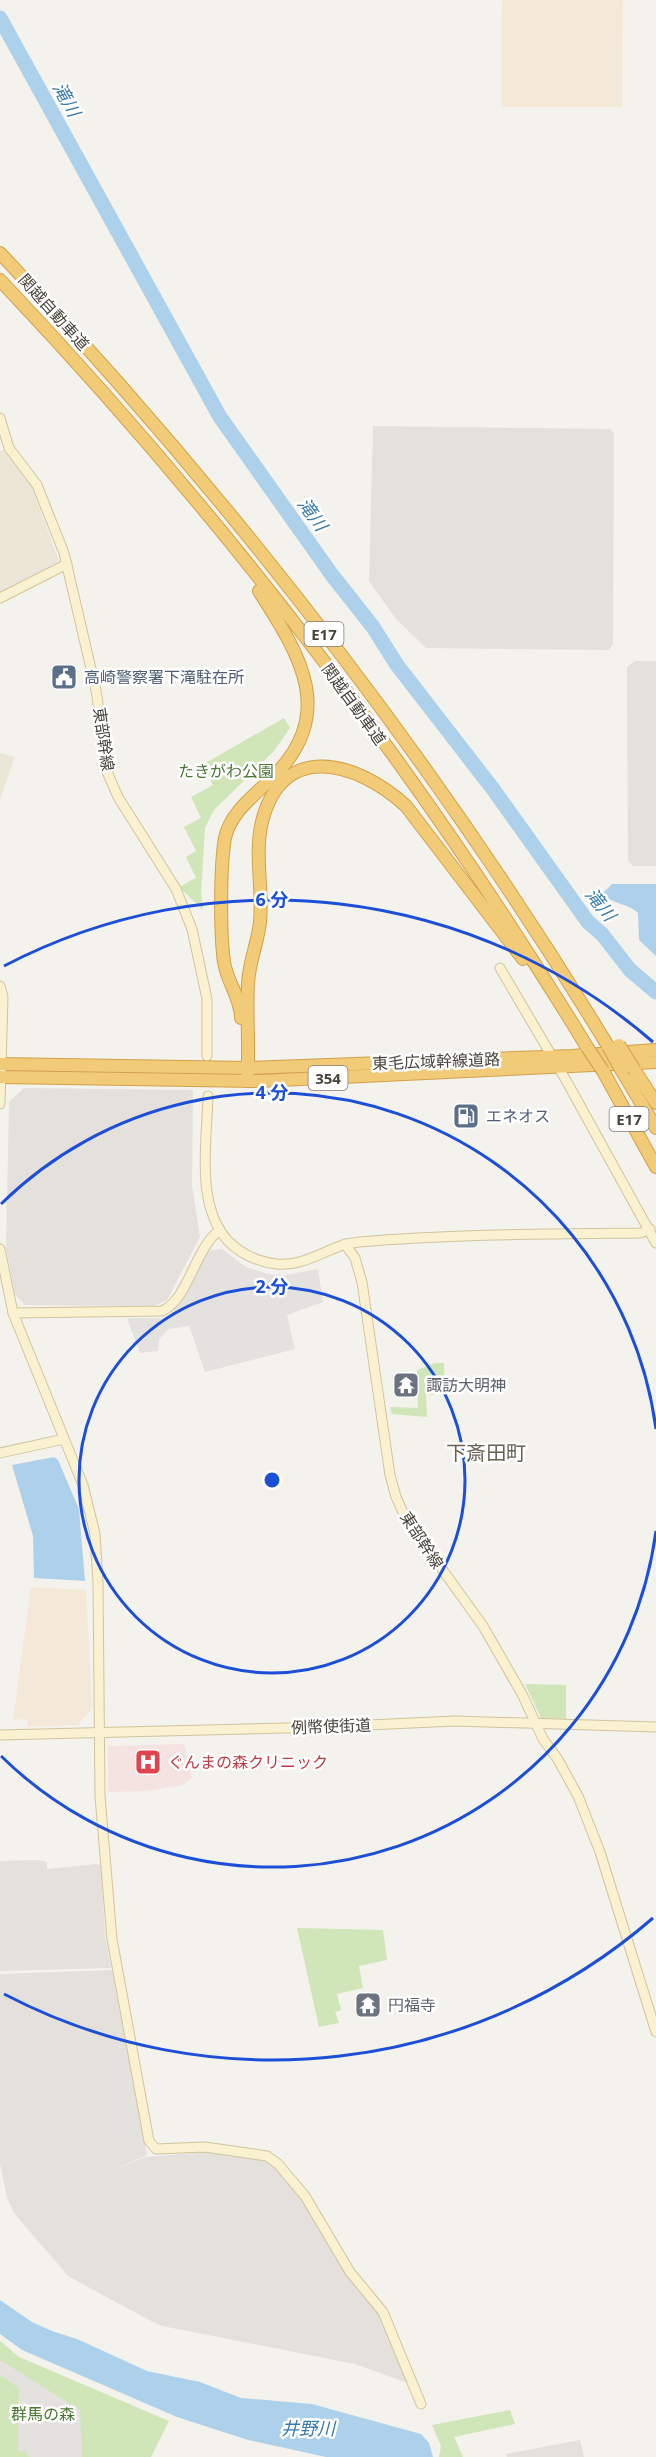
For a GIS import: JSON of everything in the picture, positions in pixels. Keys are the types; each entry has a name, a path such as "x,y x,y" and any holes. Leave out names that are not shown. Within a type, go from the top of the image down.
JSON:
{"highway":[{"name":"関越自動車道","path":"0,253 182,457 340,654 453,810 586,1010 614,1046 629,1071 656,1128"},
{"name":"関越自動車道","path":"0,280 98,386 226,539 323,661 393,756 506,919 603,1071 656,1167"},
{"path":"226,539 291,642 306,681 308,700 306,724 296,750 237,813 231,822 225,842 223,954 226,972 240,1005 245,1072"},
{"path":"245,1072 250,956 260,921 261,828 267,806 282,783 292,776 315,767 338,766 360,773 389,790 406,806 568,1016"},
{"name":"東毛広域幹線道路","path":"245,1072 656,1050"},
{"name":"東毛広域幹線道路","path":"1,1070 245,1072 560,1068 656,1062"},
{"path":"629,1071 656,1103"}],"street":[{"name":"東部幹線","path":"0,418 9,448 37,485 67,564 96,690 108,774 118,798 176,889 199,952 207,999 207,1056"},
{"path":"0,598 67,564"},
{"path":"500,968 560,1068 656,1243"},
{"path":"0,986 3,997 0,1104"},
{"path":"208,1096 206,1194 211,1213 220,1230 239,1250 263,1262 277,1264 304,1262 345,1244 494,1233 641,1233 650,1229"},
{"path":"13,1312 162,1311 173,1304 209,1240 220,1230"},
{"name":"東部幹線","path":"345,1244 355,1258 362,1282 390,1475 396,1497 412,1529 483,1626 543,1739 570,1779 590,1822 656,2032"},
{"path":"0,1249 13,1312 82,1485 95,1534 98,1582 100,1796 112,1938 150,2145 162,2150 205,2147 267,2156 279,2164 305,2196 350,2272 383,2312 422,2404"},
{"path":"0,1454 64,1439"},
{"name":"例幣使街道","path":"3,1735 455,1721 656,1727"}],"shaded area":[{"path":"502,0 623,0 622,107 501,107"},
{"path":"373,426 610,429 614,433 613,644 609,650 426,648 396,619 369,581"},
{"path":"4,450 31,485 59,561 0,593 0,451"},
{"path":"635,661 656,661 656,866 633,866 628,861 627,667"},
{"path":"0,753 15,757 0,800"},
{"path":"24,1088 193,1090 192,1185 200,1237 167,1300 154,1306 25,1305 15,1294 6,1248 9,1102"},
{"path":"222,1249 246,1267 268,1274 285,1275 318,1269 323,1302 287,1315 295,1349 205,1372 189,1326 169,1329 159,1339 158,1351 140,1353 127,1318 168,1318 207,1251"},
{"path":"31,1587 86,1590 92,1708 78,1725 28,1727 27,1719 13,1720"},
{"name":"ぐんまの森クリニック","path":"184,1744 192,1778 183,1785 146,1791 108,1792 108,1746"},
{"path":"0,1861 47,1862 47,1869 97,1864 101,1866 105,1935 111,1968 0,1971"},
{"path":"112,1970 147,2155 107,2173 145,2157 207,2152 263,2159 277,2167 299,2192 378,2311 411,2384 355,2364 162,2326 68,2276 14,2213 7,2198 0,2164 0,1974"},
{"path":"126,2056 143,2143 117,2148 102,2061"},
{"path":"0,2360 80,2410 82,2457 29,2457 26,2452 18,2451 19,2388 0,2375"},
{"path":"580,2440 584,2457 507,2457 506,2454"}],"green space":[{"name":"たきがわ公園","path":"284,718 290,728 274,751 214,810 205,828 201,894 203,910 179,887 196,878 186,857 196,851 184,827 201,818 191,797 213,785 202,765"},
{"path":"435,1363 444,1363 445,1394 426,1395 427,1417 392,1414 390,1407 418,1408 417,1370"},
{"path":"525,1684 566,1685 566,1720 541,1718"},
{"path":"297,1928 383,1930 387,1960 359,1966 363,1988 337,1994 341,2010 335,2012 339,2023 319,2027"},
{"name":"群馬の森","path":"0,2341 19,2357 169,2421 151,2457 0,2457"},
{"path":"510,2410 515,2424 454,2437 463,2457 439,2457 441,2446 432,2425"}],"water":[{"path":"612,884 656,884 656,956 639,940 638,913 602,894"},
{"path":"54,1457 58,1460 79,1509 85,1581 34,1578 33,1536 12,1465"},
{"name":"井野川","path":"0,2300 32,2322 77,2339 147,2371 200,2382 241,2398 312,2404 421,2434 429,2443 433,2457 326,2457 248,2440 177,2417 22,2350 0,2334"}],"waterway":[{"name":"滝川","path":"0,18 220,417 332,575 373,627 397,665 493,789 588,922 602,934 630,970 656,992"}],"place":[{"name":"高崎警察署下滝駐在所","path":"64,677"},
{"name":"エネオス","path":"466,1116"},
{"name":"諏訪大明神","path":"406,1385"},
{"name":"ぐんまの森クリニック","path":"148,1762"},
{"name":"円福寺","path":"368,2005"}],"district":[{"name":"下斎田町","path":"486,1452"}]}
